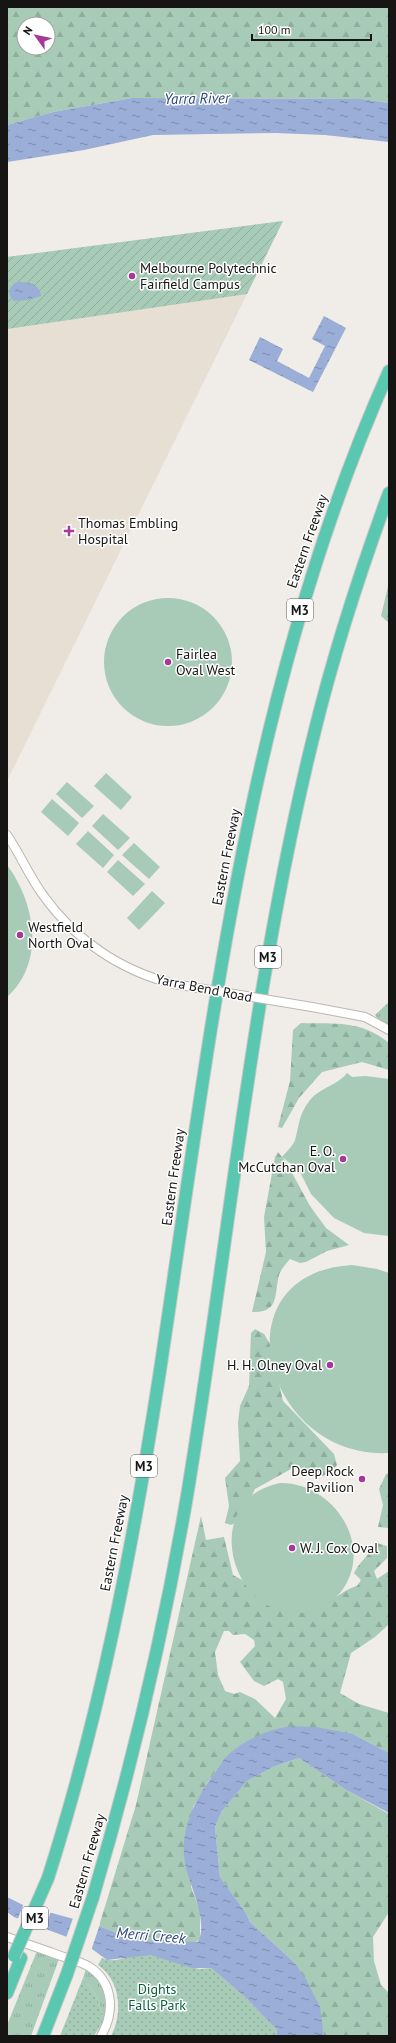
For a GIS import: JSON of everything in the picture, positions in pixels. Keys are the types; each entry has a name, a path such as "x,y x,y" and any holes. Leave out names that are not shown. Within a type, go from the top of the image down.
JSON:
{"highway":[{"name":"Eastern Freeway","path":"7,1992 17,1957 48,1878 75,1790 95,1711 130,1541 158,1380 227,931 240,857 261,759 288,655 322,540 345,478 389,371"},
{"name":"Eastern Freeway","path":"43,2036 67,1974 93,1897 127,1774 144,1705 176,1552 196,1438 253,1051 287,856 312,744 336,649 354,590 389,493"},
{"path":"7,1970 17,1957"}],"street":[{"name":"Yarra Bend Road","path":"7,835 42,894 75,932 98,950 122,965 150,977 174,984 365,1017 389,1030"},
{"path":"7,1937 83,1964 96,1973 107,1989 111,2004 108,2022 101,2036"}],"shaded area":[{"name":"Thomas Embling Hospital","path":"283,221 247,294 7,781 7,257"}],"green space":[{"path":"7,7 389,7 389,103 362,99 132,98 53,112 7,125"},
{"name":"Melbourne Polytechnic Fairfield Campus","path":"283,221 247,294 7,329 7,257"},
{"path":"389,582 389,623 381,616"},
{"name":"Fairlea Oval West","path":"162,598 174,598 193,602 214,616 228,637 232,662 228,687 214,708 193,722 174,726 162,726 143,722 122,708 108,687 104,668 104,656 108,637 122,616 143,602"},
{"path":"106,773 132,797 121,810 94,786"},
{"path":"67,782 94,806 82,818 56,794"},
{"path":"52,799 79,823 68,836 41,812"},
{"path":"103,814 130,838 118,850 92,826"},
{"path":"88,831 114,855 103,868 76,844"},
{"path":"134,843 160,867 149,879 122,855"},
{"path":"118,860 145,884 133,896 107,872"},
{"name":"Westfield North Oval","path":"7,865 17,880 30,914 32,950 27,967 19,983 7,997"},
{"path":"152,891 165,903 139,930 127,918"},
{"path":"389,1002 389,1030 383,1026 375,1015"},
{"path":"301,1023 347,1025 368,1030 389,1043 389,1070 362,1062 322,1072 299,1098 282,1128 278,1127 290,1081 293,1030"},
{"name":"E. O. McCutchan Oval","path":"347,1073 352,1077 366,1076 389,1079 389,1236 364,1233 334,1218 311,1194 299,1170 282,1157 295,1140 301,1115 310,1100"},
{"path":"278,1152 286,1162 310,1206 326,1228 349,1245 327,1251 306,1262 300,1263 290,1259 279,1275 276,1295 272,1306 261,1311 252,1312 266,1252 264,1217 275,1157"},
{"name":"H. H. Olney Oval","path":"352,1265 377,1269 389,1273 389,1453 346,1447 311,1427 286,1398 272,1364 271,1330 283,1299 309,1276"},
{"path":"255,1329 264,1334 270,1344 283,1401 334,1454 337,1465 329,1474 318,1477 297,1468 291,1469 255,1489 241,1520 231,1525 225,1523 229,1506 225,1478 240,1461 238,1423 240,1406 249,1386 251,1333"},
{"path":"389,1473 389,1528 378,1527 383,1505 379,1489 386,1474"},
{"name":"W. J. Cox Oval","path":"281,1483 301,1486 318,1494 333,1506 344,1521 351,1538 354,1557 350,1575 340,1593 336,1597 327,1604 312,1611 300,1613 275,1609 255,1596 240,1576 233,1554 232,1531 240,1510 256,1493"},
{"path":"201,1516 206,1540 224,1537 233,1575 255,1587 261,1600 290,1607 312,1608 319,1606 357,1586 361,1580 354,1573 359,1565 377,1543 387,1546 387,1558 374,1571 377,1579 389,1571 389,1624 375,1637 351,1653 340,1693 359,1704 389,1713 389,1753 353,1734 228,1755 207,1783 193,1807 191,1887 200,1911 200,1939 195,1943 138,1941 99,1926 136,1805","holes":["224,1631 229,1631 233,1635 245,1634 254,1640 255,1646 240,1662 254,1681 264,1686 278,1679 283,1682 286,1699 275,1718 255,1699 240,1692 234,1694 225,1691 218,1675 215,1652"]},
{"path":"299,1758 346,1790 389,1814 389,1912 373,1937 374,1961 381,1985 389,1993 389,2036 324,2036 323,2029 294,1962 250,1922 246,1913 220,1877 215,1827 222,1811 247,1781 273,1767"},
{"path":"37,1951 59,1959 31,2036 7,2036 7,2025"},
{"name":"Dights Falls Park","path":"141,1954 150,1955 199,1969 211,1968 245,1997 277,2030 276,2036 111,2036 117,2017 118,1998 111,1980 106,1972 98,1965 102,1958 107,1960 116,1960"},
{"path":"86,1969 97,1979 104,1992 107,2005 104,2020 97,1997 83,1978"},
{"path":"83,1978 97,1997 104,2020 94,2036 60,2036"}],"water":[{"path":"132,98 362,99 389,103 389,142 325,135 276,133 153,135 84,150 7,162 7,125 53,112"},
{"path":"17,282 25,282 36,286 41,296 27,300 14,301 10,296 10,288"},
{"path":"324,316 346,328 313,392 249,360 260,337 283,349 277,361 309,378 325,346 312,339"},
{"path":"316,1727 353,1734 389,1753 389,1813 346,1790 299,1758 273,1767 247,1781 222,1811 215,1827 220,1877 246,1913 250,1922 294,1962 306,1979 320,2007 324,2036 276,2036 277,2030 245,1997 211,1968 192,1968 150,1955 107,1960 92,1949 67,1937 14,1917 7,1912 7,1897 23,1905 99,1926 138,1941 198,1942 201,1933 200,1914 185,1863 184,1838 191,1814 202,1792 225,1758 245,1742 264,1733 281,1728"}],"pier":[{"path":"24,1903 51,1911 44,1931 17,1921"},
{"path":"73,1918 100,1924 91,1951 66,1938"}],"place":[{"name":"Melbourne Polytechnic Fairfield Campus","path":"132,276"},
{"name":"Thomas Embling Hospital","path":"69,531"},
{"name":"Fairlea Oval West","path":"168,662"},
{"name":"Westfield North Oval","path":"20,935"},
{"name":"E. O. McCutchan Oval","path":"343,1159"},
{"name":"H. H. Olney Oval","path":"330,1365"},
{"name":"Deep Rock Pavilion","path":"362,1479"},
{"name":"W. J. Cox Oval","path":"292,1548"}],"water label":[{"name":"Yarra River","path":"197,98"},
{"name":"Merri Creek","path":"151,1935"}]}
